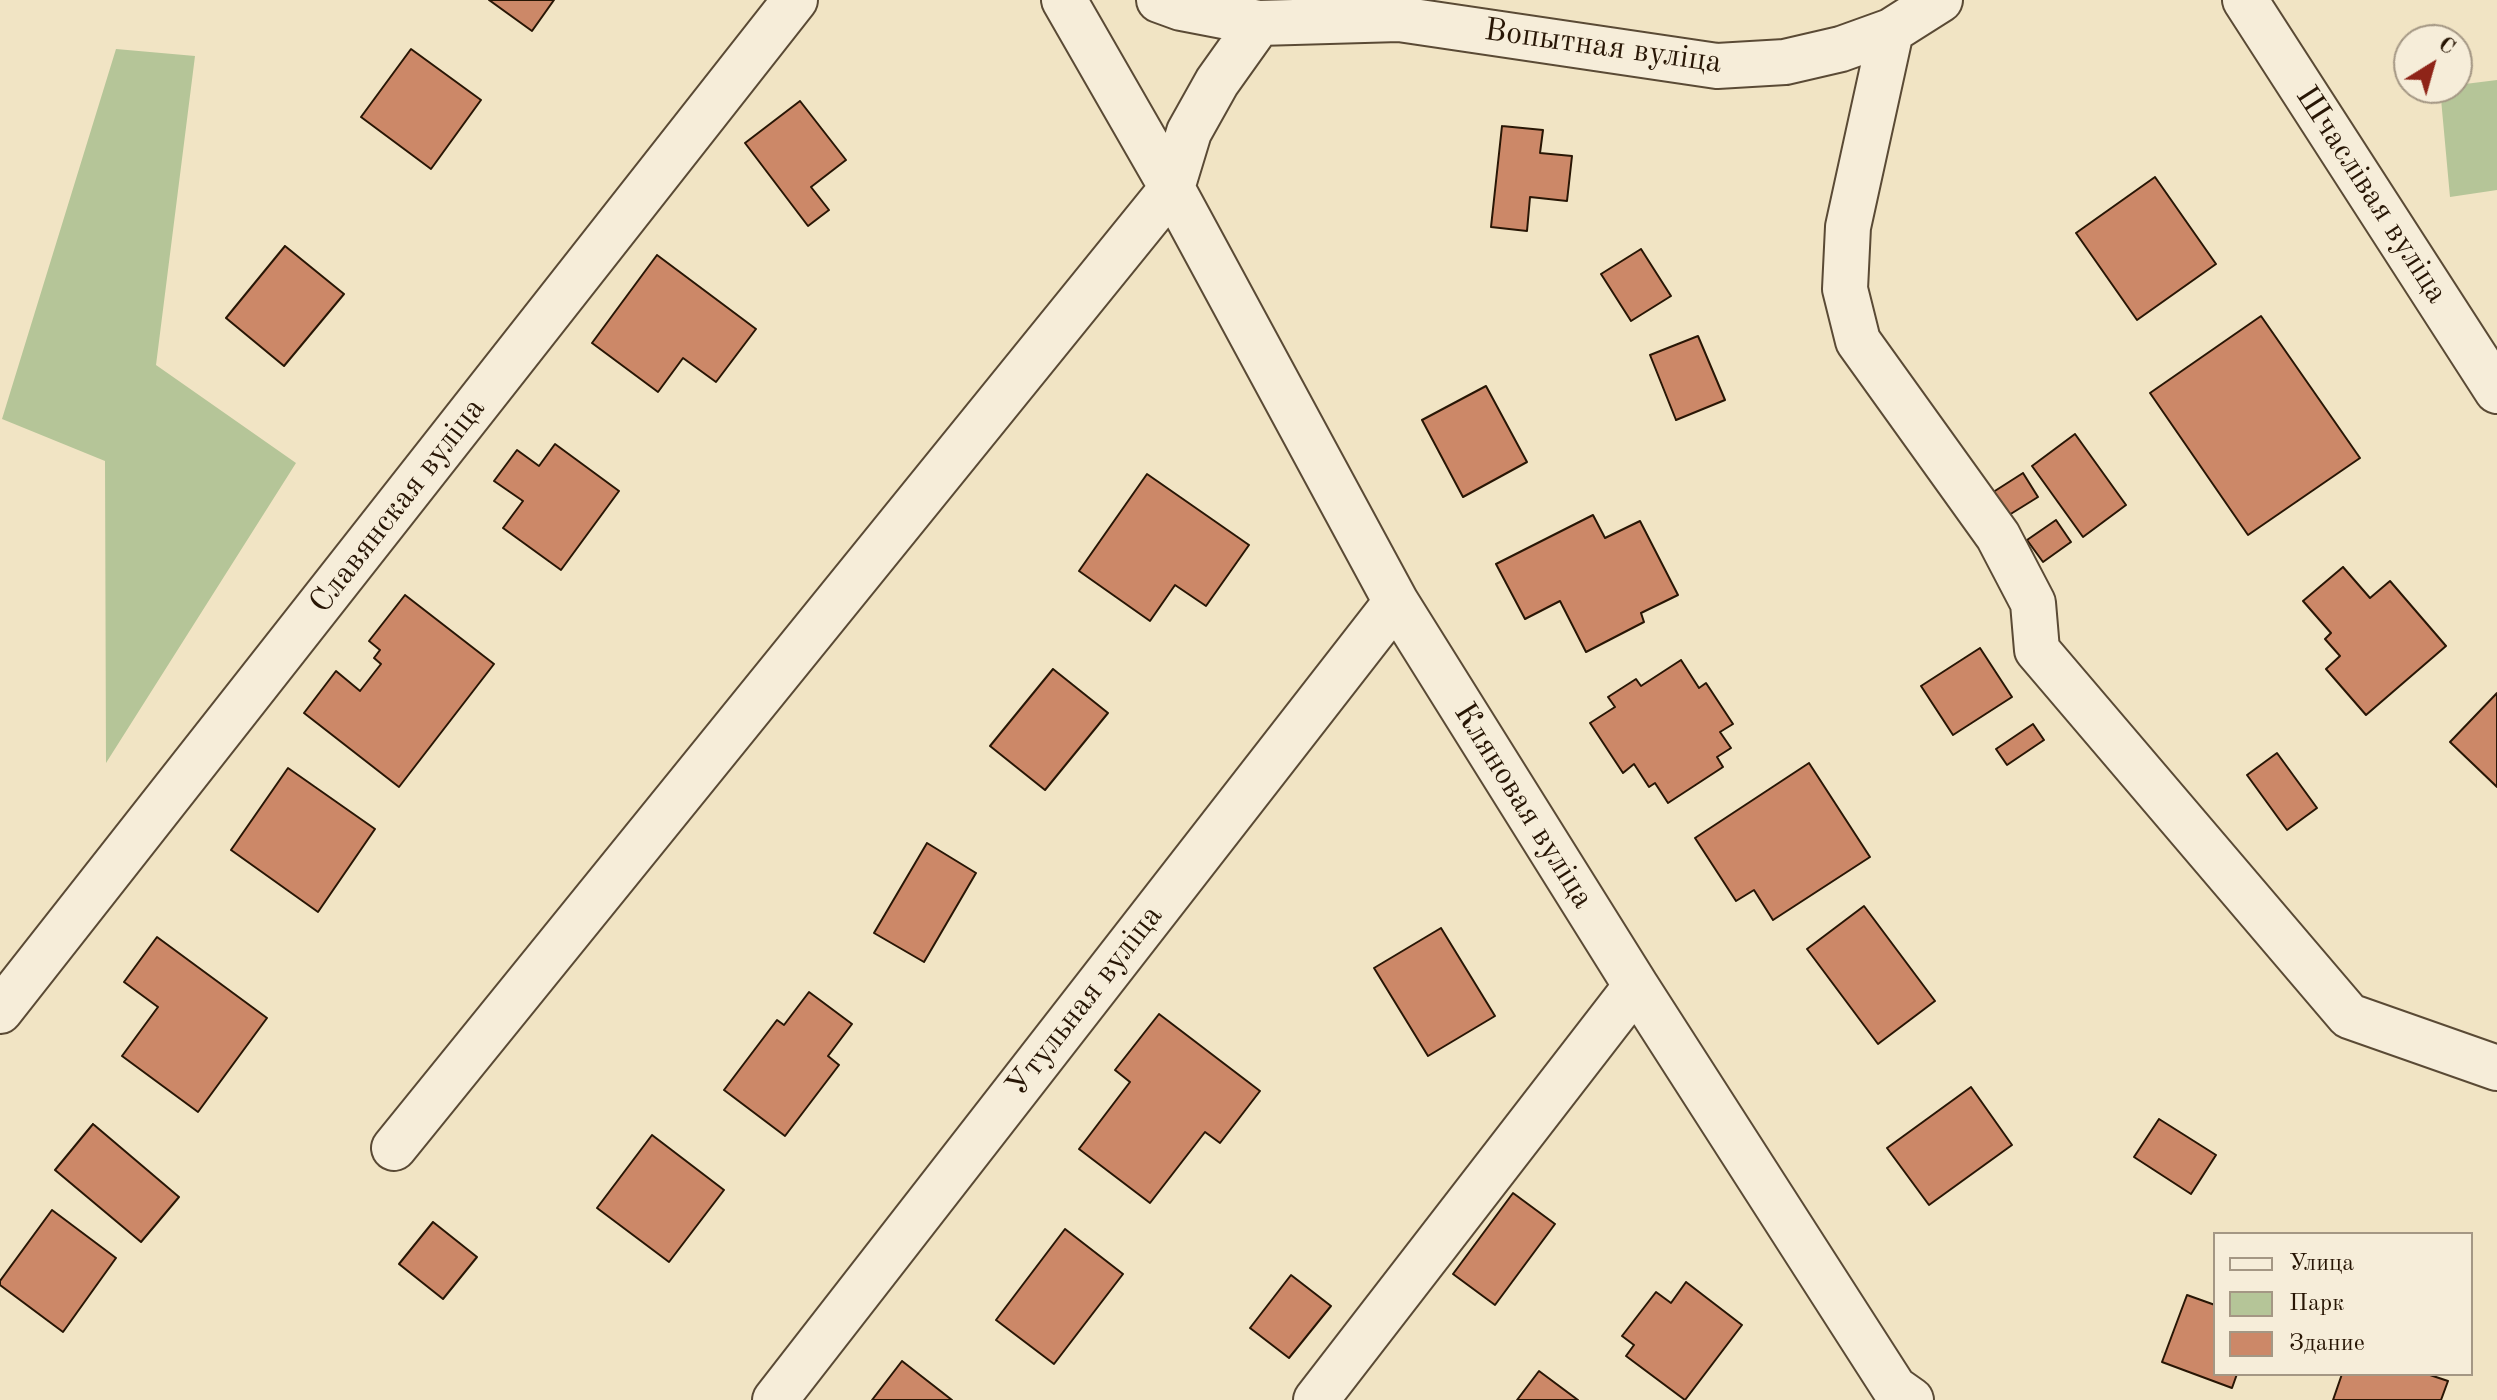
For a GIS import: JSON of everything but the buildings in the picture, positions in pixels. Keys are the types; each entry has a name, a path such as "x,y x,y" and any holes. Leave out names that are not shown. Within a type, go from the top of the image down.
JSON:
{"street":[{"name":"Славянская вуліца","path":"0,1011 795,0"},
{"name":"Кляновая вуліца","path":"1064,0 1172,188 1396,602 1896,1396"},
{"name":"Вопытная вуліца","path":"1159,0 1181,8 1259,23 1399,19 1717,66 1785,62 1841,49 1891,31 1940,0"},
{"name":"Шчаслівая вуліца","path":"2245,0 2497,391"},
{"path":"394,1148 1172,188 1189,132 1217,82 1259,23"},
{"path":"1891,31 1848,227 1845,289 1858,341 1998,536 2033,603 2037,650 2349,1016 2497,1068"},
{"name":"Утульная вуліца","path":"775,1400 1396,602"},
{"path":"1316,1400 1636,986"}],"green space":[{"path":"116,49 195,56 156,365 296,463 106,763 105,461 2,419"},
{"path":"2497,80 2497,190 2450,197 2441,104 2473,104 2473,83"}]}
